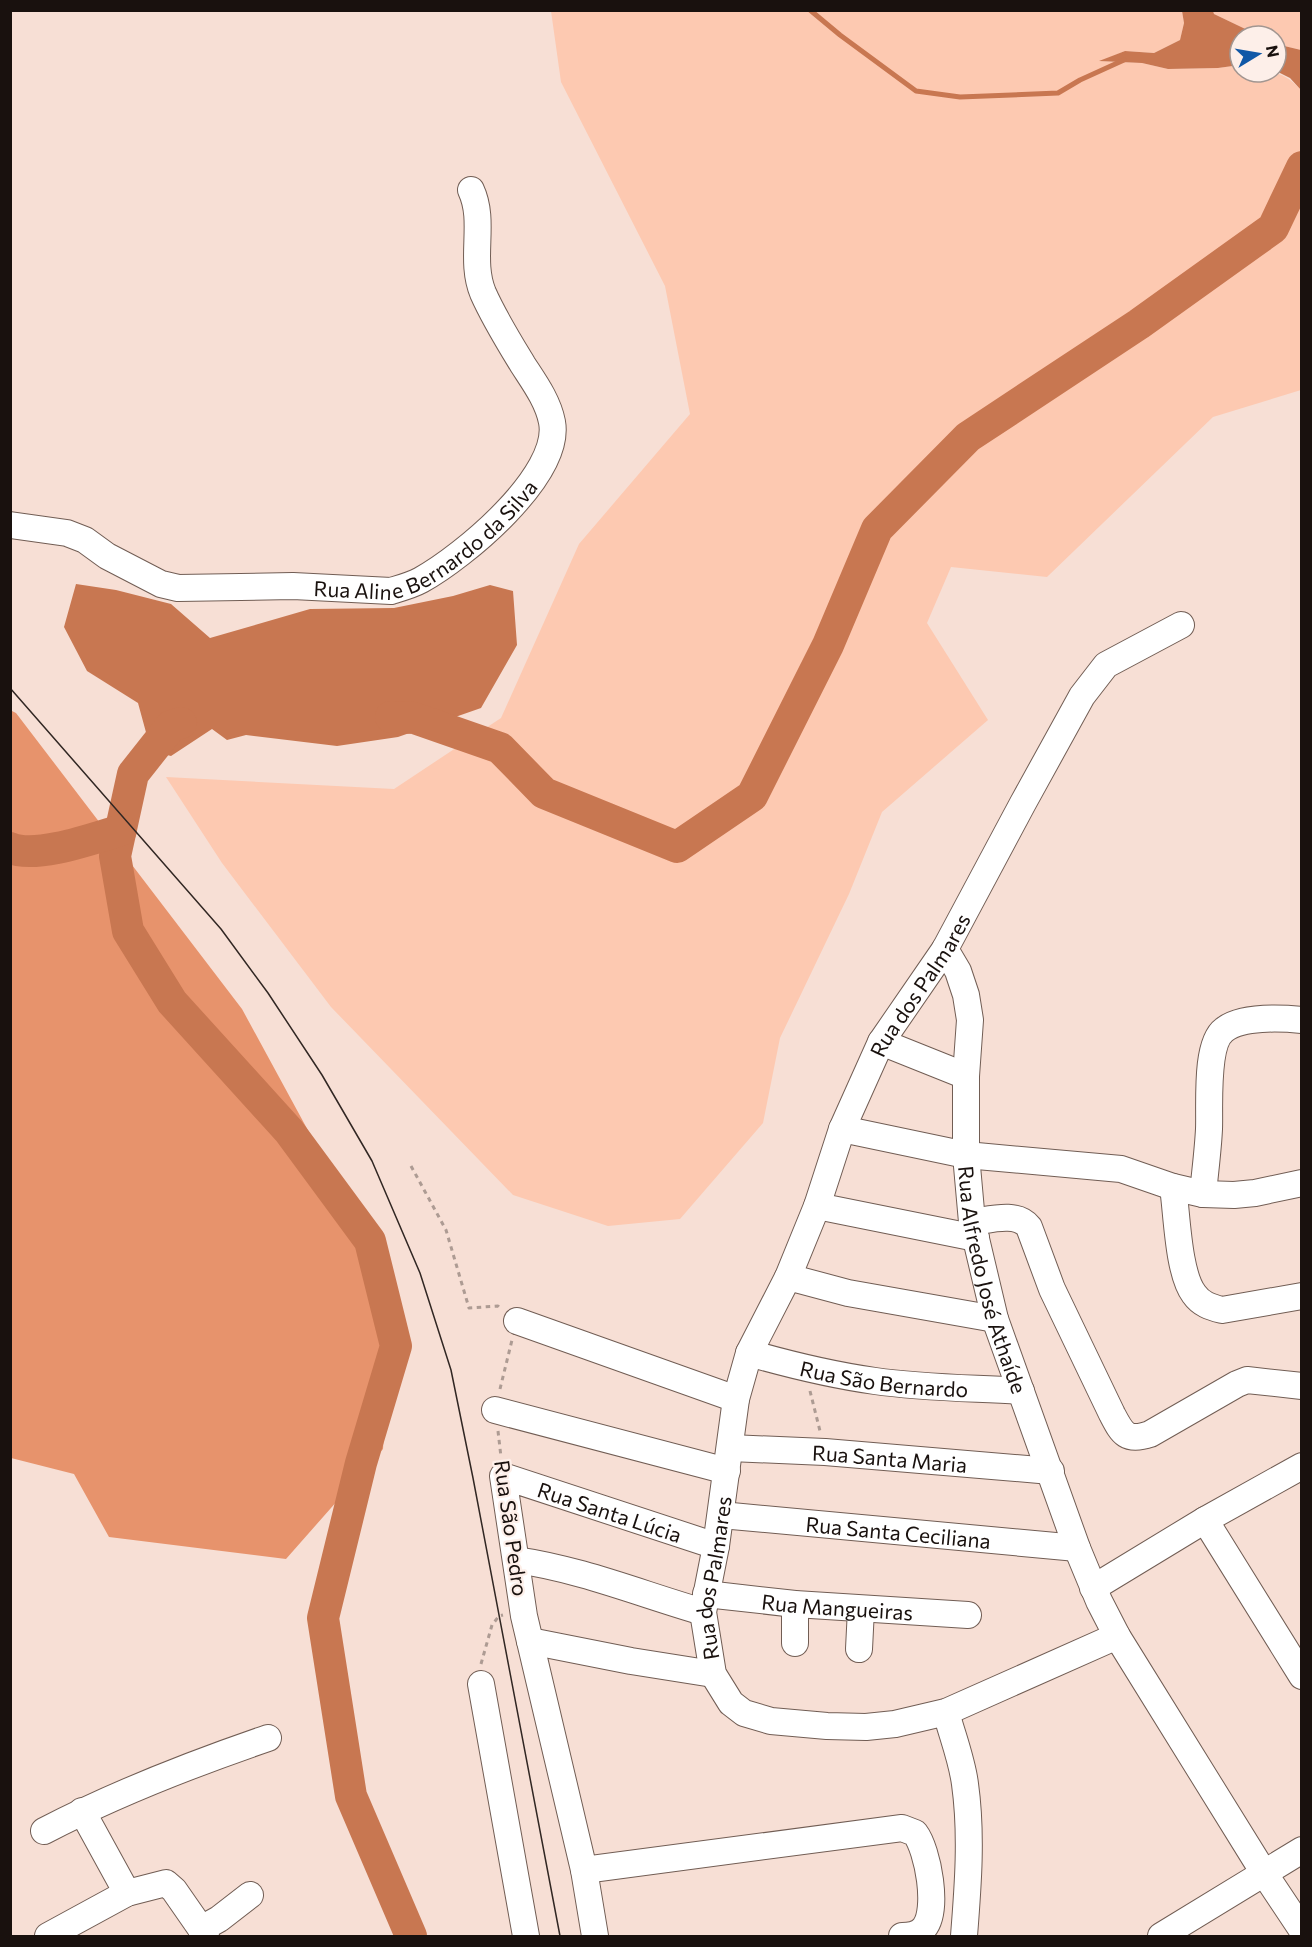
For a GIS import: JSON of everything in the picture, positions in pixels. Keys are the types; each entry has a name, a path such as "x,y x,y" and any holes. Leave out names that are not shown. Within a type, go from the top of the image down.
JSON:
{"street":[{"name":"Rua Aline Bernardo da Silva","path":"10,525 76,536 161,584 178,588 293,586 391,591 421,580 453,559 518,500 548,455 554,437 552,420 543,398 510,344 483,292 477,261 477,205 471,190"},
{"name":"Rua dos Palmares","path":"1117,1636 946,1712 895,1724 866,1727 771,1721 744,1713 731,1703 713,1674 704,1603 721,1515 736,1399 749,1353 788,1277 817,1206 842,1129 881,1042 945,949 1082,696 1097,675 1107,665 1182,625"},
{"name":"Rua Alfredo José Athaíde","path":"945,949 963,987 970,1020 966,1076 966,1155 974,1230 995,1319 1077,1548 1096,1594 1117,1636 1264,1873"},
{"path":"1203,1194 1209,1130 1211,1065 1219,1035 1230,1026 1247,1021 1282,1018 1302,1020"},
{"path":"881,1042 966,1076"},
{"path":"842,1129 966,1155 1121,1169 1173,1187 1203,1194 1255,1193 1302,1183"},
{"path":"1173,1187 1185,1272 1194,1294 1201,1302 1209,1307 1222,1310 1302,1296"},
{"path":"817,1206 974,1230 1016,1219 1023,1221 1029,1227 1052,1289 1112,1413 1121,1431 1129,1437 1138,1438 1150,1434 1247,1380 1302,1386"},
{"path":"788,1277 848,1293 995,1319"},
{"path":"517,1321 736,1399"},
{"name":"Rua São Bernardo","path":"749,1353 805,1368 875,1381 1021,1391"},
{"name":"Rua Santa Maria","path":"495,1410 729,1460 825,1452 1051,1471"},
{"path":"1096,1594 1204,1520 1302,1466"},
{"name":"Rua Santa Lúcia","path":"503,1476 716,1546"},
{"name":"Rua São Pedro","path":"503,1476 527,1628 584,1870 595,1936"},
{"name":"Rua Santa Ceciliana","path":"721,1515 1077,1548"},
{"path":"1204,1520 1302,1676"},
{"name":"Rua Mangueiras","path":"516,1560 548,1565 704,1603 795,1605 968,1615"},
{"path":"795,1605 795,1643"},
{"path":"859,1649 861,1609"},
{"path":"527,1628 641,1662 713,1674"},
{"path":"481,1684 526,1936"},
{"path":"946,1712 965,1782 968,1814 969,1851 964,1936"},
{"path":"44,1831 82,1811 267,1738"},
{"path":"82,1811 127,1893"},
{"path":"584,1870 902,1828 915,1833 924,1848 930,1883 929,1928 902,1936"},
{"path":"1161,1936 1302,1850"},
{"path":"1264,1873 1302,1930"},
{"path":"48,1936 127,1893 154,1885 166,1883 169,1885 204,1933 250,1895"}],"path":[{"path":"411,1166 446,1230 469,1308 498,1306 517,1321"},
{"name":"Rua São Pedro","path":"503,1476 495,1410 517,1321"},
{"path":"805,1368 825,1452"},
{"path":"481,1684 479,1670 492,1626 499,1616 517,1612 527,1628"}],"shaded area":[{"path":"551,11 1182,11 1184,23 1180,40 1154,53 1125,51 1101,61 1142,63 1168,69 1228,67 1228,84 1288,84 1288,79 1301,90 1301,390 1213,417 1047,577 951,567 927,623 988,720 882,812 849,894 780,1038 763,1123 680,1219 608,1226 513,1195 331,1007 222,863 166,777 394,789 501,718 579,544 690,414 665,286 561,82"},
{"path":"1182,11 1213,11 1214,14 1235,24 1228,24 1228,67 1168,69 1142,63 1099,61 1125,51 1154,53 1180,40 1184,23"},
{"path":"1213,11 1301,11 1301,50 1288,47 1288,24 1235,24 1214,14"},
{"path":"1288,47 1301,50 1301,90 1288,77"},
{"path":"76,584 116,590 171,604 210,638 310,609 394,608 453,596 490,585 513,591 517,645 481,708 398,737 337,746 246,735 227,740 212,729 171,756 140,748 147,736 138,703 87,671 64,627"},
{"path":"10,710 16,713 242,1009 392,1285 383,1449 286,1559 109,1537 74,1474 11,1458"}],"waterway":[{"path":"810,10 916,91 960,97 1058,93 1124,60"},
{"path":"391,717 414,718 500,748 544,793 677,847 752,796 828,645 877,529 968,437 1139,324 1273,228 1302,167"},
{"path":"181,723 171,726 133,774 115,856 128,931 172,1002 289,1131 370,1241 396,1346 361,1463 323,1618 351,1796 411,1936"},
{"path":"10,848 21,851 50,849 121,830"}],"tram line":[{"path":"10,688 221,929 268,993 322,1075 372,1161 420,1273 451,1370 560,1936"}]}
